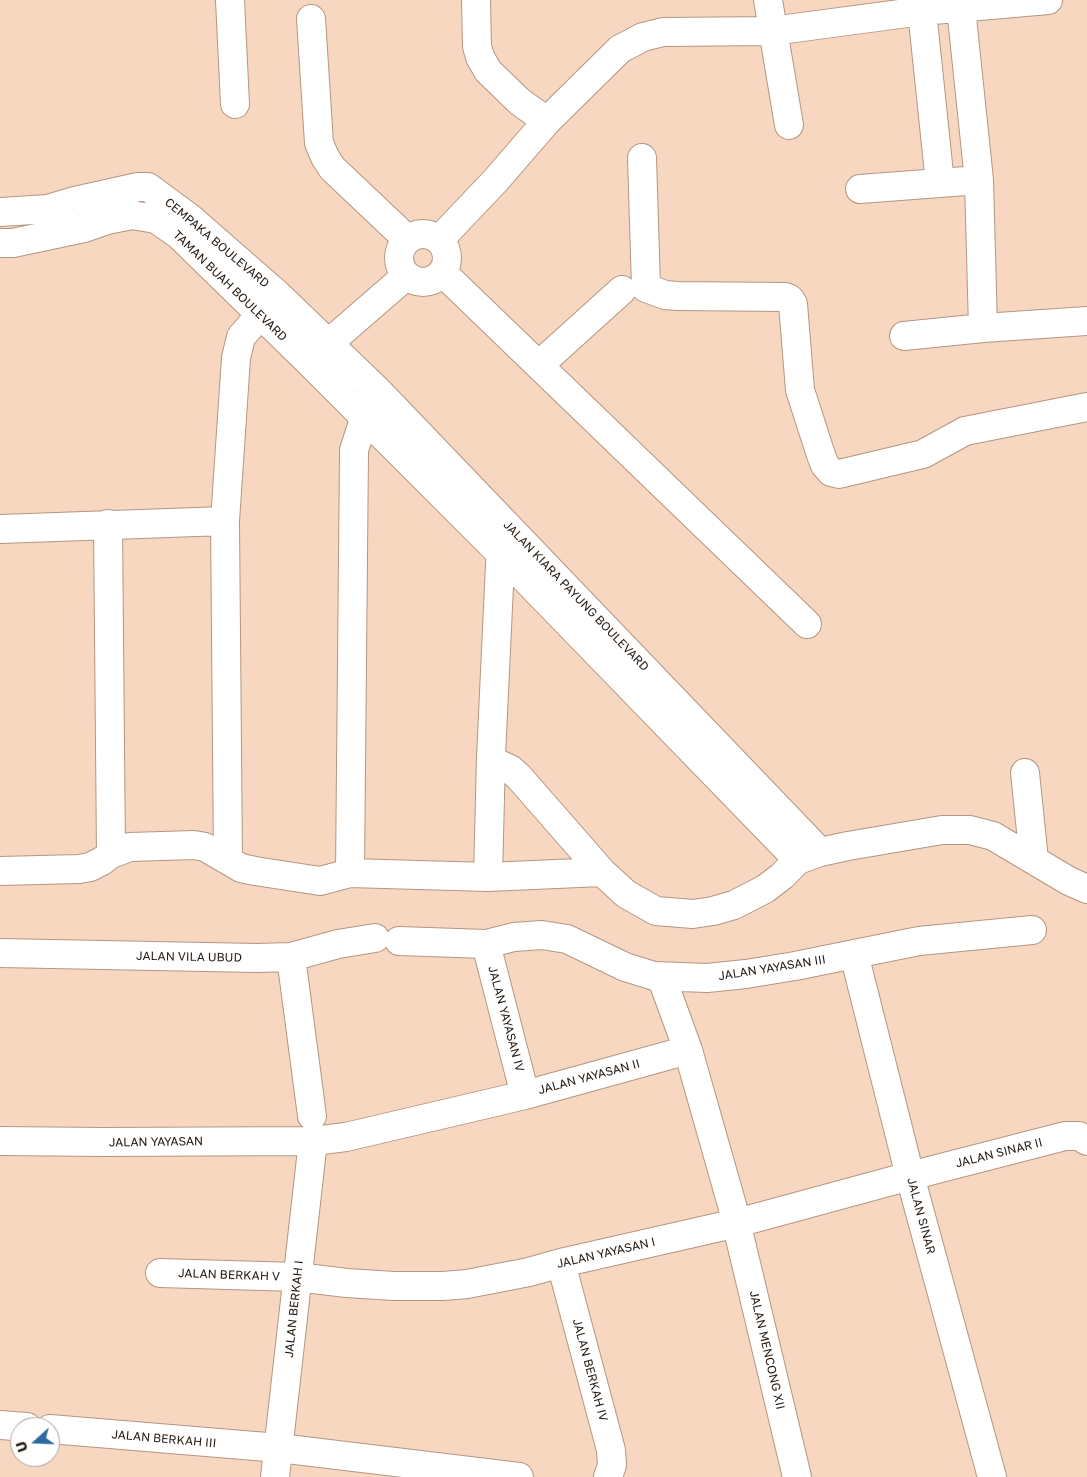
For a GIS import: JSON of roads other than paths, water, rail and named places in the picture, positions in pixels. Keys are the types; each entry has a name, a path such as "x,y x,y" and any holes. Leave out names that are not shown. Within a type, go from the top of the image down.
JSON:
{"street":[{"path":"230,0 235,104"},
{"path":"476,0 477,46 480,57 488,71 520,102 547,121"},
{"path":"768,0 788,125"},
{"path":"440,239 496,180 547,121 620,49 643,37 663,32 772,31 922,11 1048,0"},
{"path":"961,8 979,180 983,328"},
{"path":"922,11 940,183"},
{"path":"311,19 319,143 325,157 332,168 407,238"},
{"path":"642,158 646,288 665,295 676,296 785,296 790,299 793,304 800,390 825,466 831,472 840,474 923,454 965,431 1087,407"},
{"path":"860,189 979,180"},
{"name":"CEMPAKA BOULEVARD","path":"0,212 48,209 138,187 148,187 190,218 277,294 329,343"},
{"name":"TAMAN BUAH BOULEVARD","path":"0,243 13,243 84,228 107,220 132,215 156,219 179,235 308,361"},
{"path":"418,233 430,234 440,239 447,249 448,261 443,273 432,281 418,283 406,276 399,264 399,250 407,238 418,233"},
{"path":"443,273 806,624"},
{"path":"308,361 406,276"},
{"path":"539,365 622,290"},
{"path":"228,860 226,521 236,358 241,337 277,294"},
{"path":"904,336 983,328 1087,321"},
{"name":"JALAN KIARA PAYUNG BOULEVARD","path":"329,343 504,521 809,856"},
{"name":"JALAN KIARA PAYUNG BOULEVARD","path":"308,361 500,553 809,856"},
{"path":"350,874 354,450 376,389"},
{"path":"0,528 226,521"},
{"path":"488,876 500,553 504,521"},
{"path":"108,524 111,854"},
{"path":"491,764 501,765 519,776 602,872 626,894 656,911 693,914 713,911 734,905 758,893 809,856 942,830 970,830 993,836 1069,881 1087,889"},
{"path":"1025,773 1034,860"},
{"path":"0,871 79,869 90,867 111,854 130,847 194,844 205,847 241,868 320,881 350,874 488,876 602,872"},
{"name":"JALAN YAYASAN III","path":"387,940 486,944 514,937 542,935 567,939 625,967 654,976 707,978 746,974 919,941 1032,930"},
{"name":"JALAN VILA UBUD","path":"0,953 291,957 338,944 387,940"},
{"name":"JALAN YAYASAN IV","path":"486,944 526,1095"},
{"name":"JALAN SINAR","path":"854,954 910,1176 992,1477"},
{"path":"291,957 312,1128"},
{"path":"661,976 688,1050 737,1224"},
{"name":"JALAN YAYASAN II","path":"312,1128 346,1137 526,1095 688,1050"},
{"name":"JALAN YAYASAN","path":"0,1141 103,1142 312,1128"},
{"name":"JALAN BERKAH I","path":"275,1477 298,1277 312,1128"},
{"name":"JALAN SINAR II","path":"910,1176 1065,1136 1079,1136 1087,1141"},
{"name":"JALAN YAYASAN I","path":"298,1277 394,1286 467,1284 737,1224 910,1176"},
{"name":"JALAN MENCONG XII","path":"737,1224 797,1477"},
{"name":"JALAN BERKAH IV","path":"561,1263 611,1450 612,1465 608,1477"},
{"name":"JALAN BERKAH V","path":"160,1273 298,1277"},
{"name":"JALAN BERKAH III","path":"60,1430 278,1448 481,1475 519,1477"}]}
